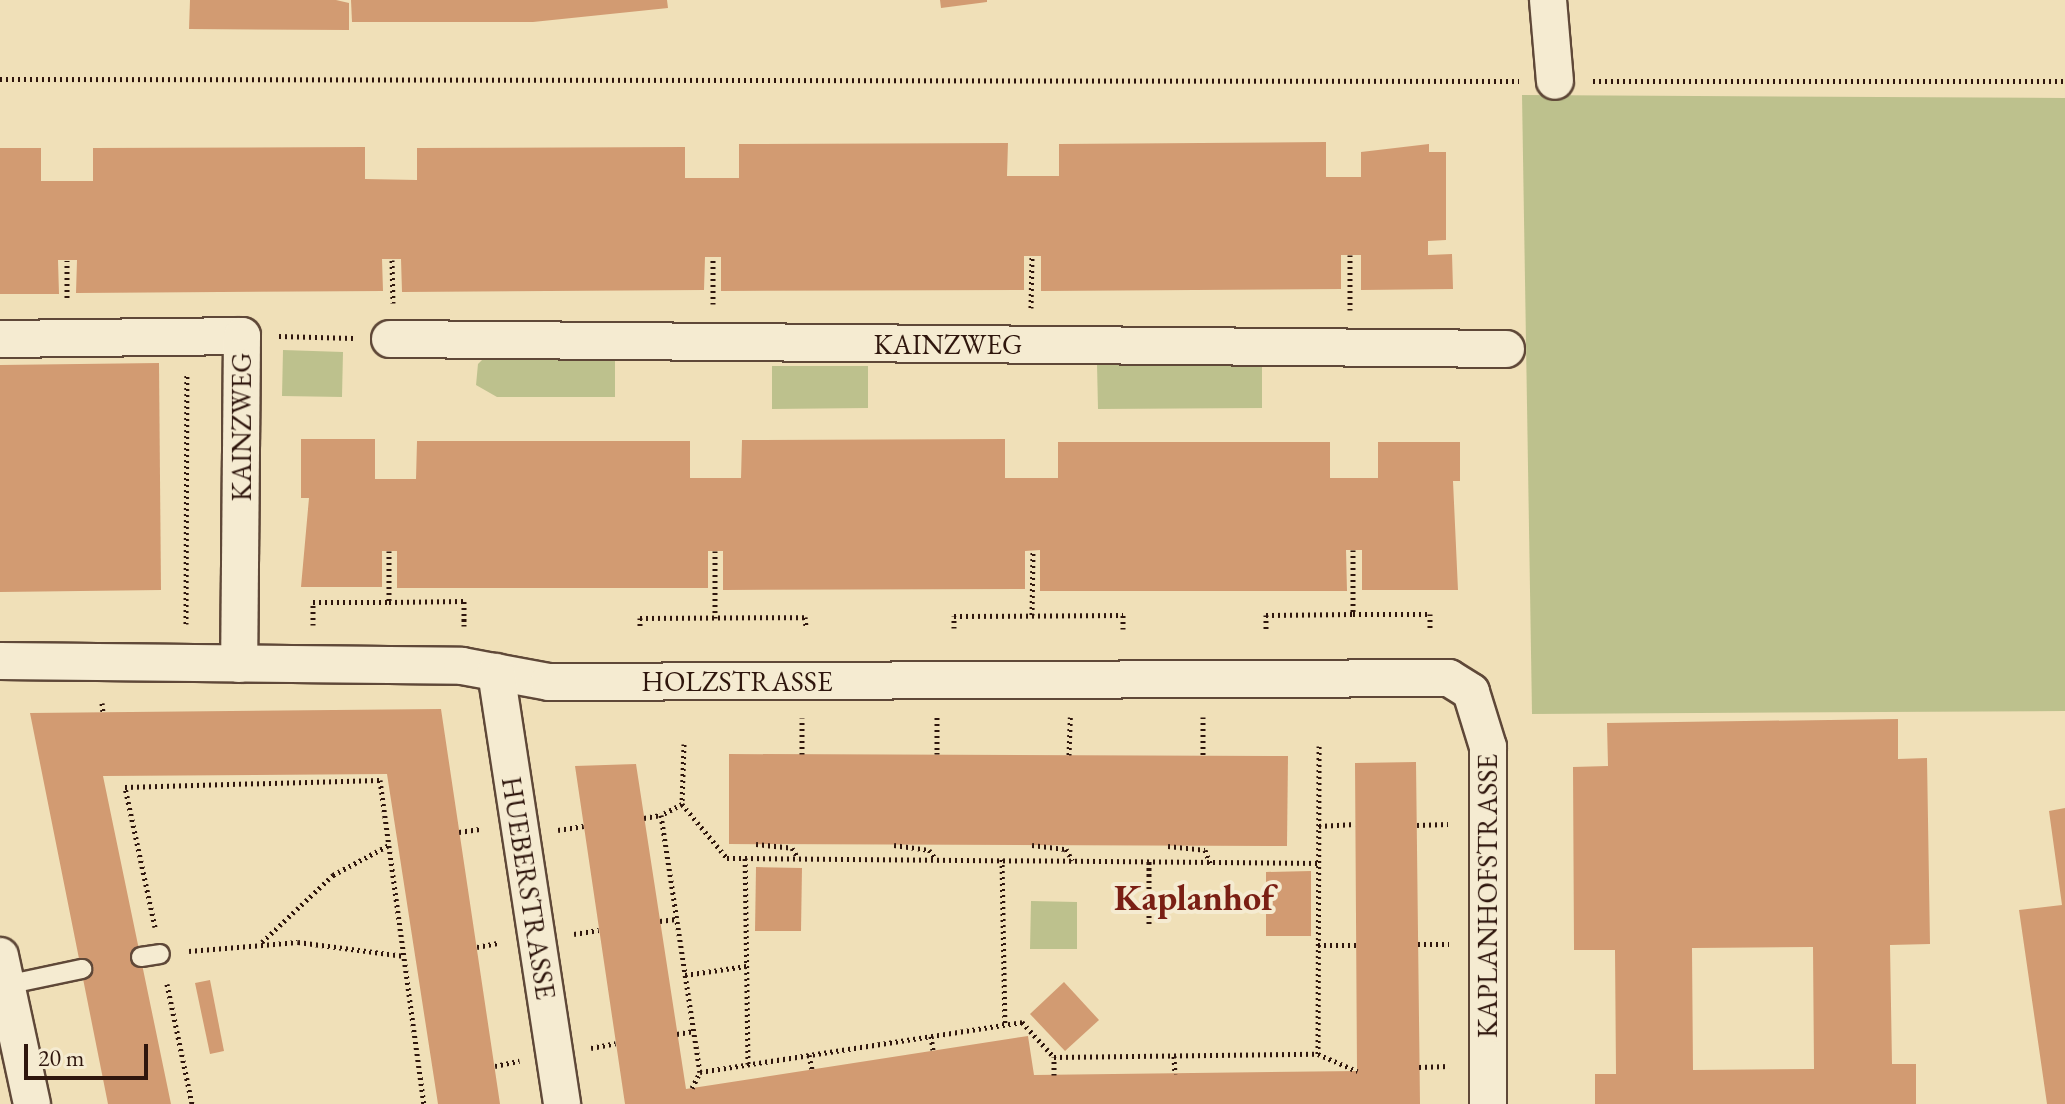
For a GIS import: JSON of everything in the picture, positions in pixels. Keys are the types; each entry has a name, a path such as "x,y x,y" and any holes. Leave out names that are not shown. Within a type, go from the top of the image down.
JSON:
{"street":[{"path":"1548,0 1555,81"},
{"name":"KAINZWEG","path":"0,339 242,336 239,664"},
{"name":"KAINZWEG","path":"372,338 1506,349"},
{"name":"HOLZSTRASSE","path":"0,661 496,672 549,682 1343,680 1419,673 1471,692"},
{"name":"HUEBERSTRASSE","path":"496,672 562,1104"},
{"name":"KAPLANHOFSTRASSE","path":"1471,692 1488,747 1488,1104"},
{"path":"3,971 32,1104"}],"lane":[{"path":"141,957 160,954"},
{"path":"3,971 82,969"}],"path":[{"path":"0,79 2065,81"},
{"path":"1350,255 1351,348"},
{"path":"1031,344 1032,257"},
{"path":"186,624 187,336"},
{"path":"284,336 372,338"},
{"path":"1353,550 1353,614"},
{"path":"389,551 389,602"},
{"path":"715,551 715,618"},
{"path":"1032,615 1033,551"},
{"path":"313,625 313,602 464,601 464,626"},
{"path":"1266,629 1266,615 1430,614 1430,630"},
{"path":"954,628 954,616 1123,615 1123,629"},
{"path":"640,626 640,618 805,617 806,627"},
{"path":"102,703 103,712"},
{"path":"684,744 682,804 727,858 1319,863"},
{"path":"1318,1054 1319,746"},
{"path":"125,787 380,780 424,1104"},
{"path":"644,818 661,815 682,804"},
{"path":"661,815 700,1072 692,1088"},
{"path":"1319,826 1355,824"},
{"path":"1417,825 1448,824"},
{"path":"549,832 584,826"},
{"path":"756,844 792,848 798,858"},
{"path":"261,943 333,875 389,845"},
{"path":"894,845 929,850 935,859"},
{"path":"1032,845 1066,849 1072,860"},
{"path":"1168,846 1205,850 1210,864"},
{"path":"745,858 748,1064"},
{"path":"1002,859 1005,1025"},
{"path":"1149,860 1149,924"},
{"path":"660,921 676,919"},
{"path":"565,935 599,930"},
{"path":"160,954 261,943 404,956"},
{"path":"1418,944 1449,944"},
{"path":"1318,945 1356,945"},
{"path":"685,975 746,966"},
{"path":"700,1072 1022,1022 1054,1057 1054,1075"},
{"path":"677,1034 694,1031"},
{"path":"931,1036 933,1050"},
{"path":"582,1049 616,1043"},
{"path":"1054,1057 1318,1054 1357,1071"},
{"path":"809,1055 812,1069"},
{"path":"1174,1056 1175,1074"},
{"path":"1419,1067 1450,1066"}],"green space":[{"path":"1522,95 2065,98 2065,711 1532,714"},
{"path":"283,350 343,352 342,397 282,396"},
{"path":"615,352 615,397 497,397 476,385 478,364 487,355"},
{"path":"1097,364 1262,364 1262,408 1098,409"},
{"path":"772,366 868,366 868,408 772,409"},
{"path":"1031,901 1077,902 1077,949 1030,949"}],"building":[{"path":"190,0 336,0 349,3 349,30 189,29"},
{"path":"351,0 667,0 668,8 533,22 352,22"},
{"path":"940,0 987,0 987,2 941,8"},
{"path":"1326,142 1326,177 1361,177 1361,152 1429,144 1429,152 1446,152 1446,240 1428,241 1428,255 1452,254 1453,289 1361,290 1361,255 1341,255 1341,289 1041,291 1041,256 1024,256 1024,290 721,291 721,257 705,257 704,290 402,292 401,259 382,259 383,291 76,293 77,260 58,260 59,294 0,294 0,148 41,148 41,181 93,181 93,148 365,147 365,179 417,180 417,148 685,147 685,178 739,178 739,144 1008,143 1007,176 1059,176 1059,144"},
{"path":"159,363 161,590 0,592 0,365"},
{"path":"301,439 375,439 375,479 416,479 417,441 690,441 690,478 741,478 742,440 1005,439 1005,478 1058,478 1058,442 1330,442 1330,478 1378,478 1378,442 1460,442 1460,481 1453,481 1458,590 1362,590 1362,550 1346,550 1347,591 1040,591 1040,550 1025,551 1025,589 723,590 723,551 708,551 708,588 397,588 397,551 382,551 382,587 301,587 309,498 301,498"},
{"path":"441,709 500,1104 438,1104 387,774 103,776 171,1104 108,1104 30,713"},
{"path":"1898,719 1898,759 1927,758 1930,944 1890,945 1892,1064 1916,1064 1916,1104 1595,1104 1595,1074 1616,1074 1615,950 1574,950 1573,767 1608,766 1607,723","holes":["1813,947 1814,1069 1693,1070 1692,948"]},
{"path":"729,754 1288,756 1287,846 729,844"},
{"path":"1416,762 1420,1104 625,1104 575,766 636,764 686,1089 1028,1036 1034,1075 1357,1071 1355,763"},
{"path":"2065,808 2065,1104 2047,1104 2019,910 2062,905 2049,811"},
{"path":"756,867 802,868 801,931 755,931"},
{"path":"1311,871 1311,936 1266,936 1266,872"},
{"path":"210,980 224,1051 210,1054 195,983"},
{"path":"1064,982 1099,1020 1065,1051 1030,1014"}],"district":[{"name":"Kaplanhof","path":"1194,898"}]}
